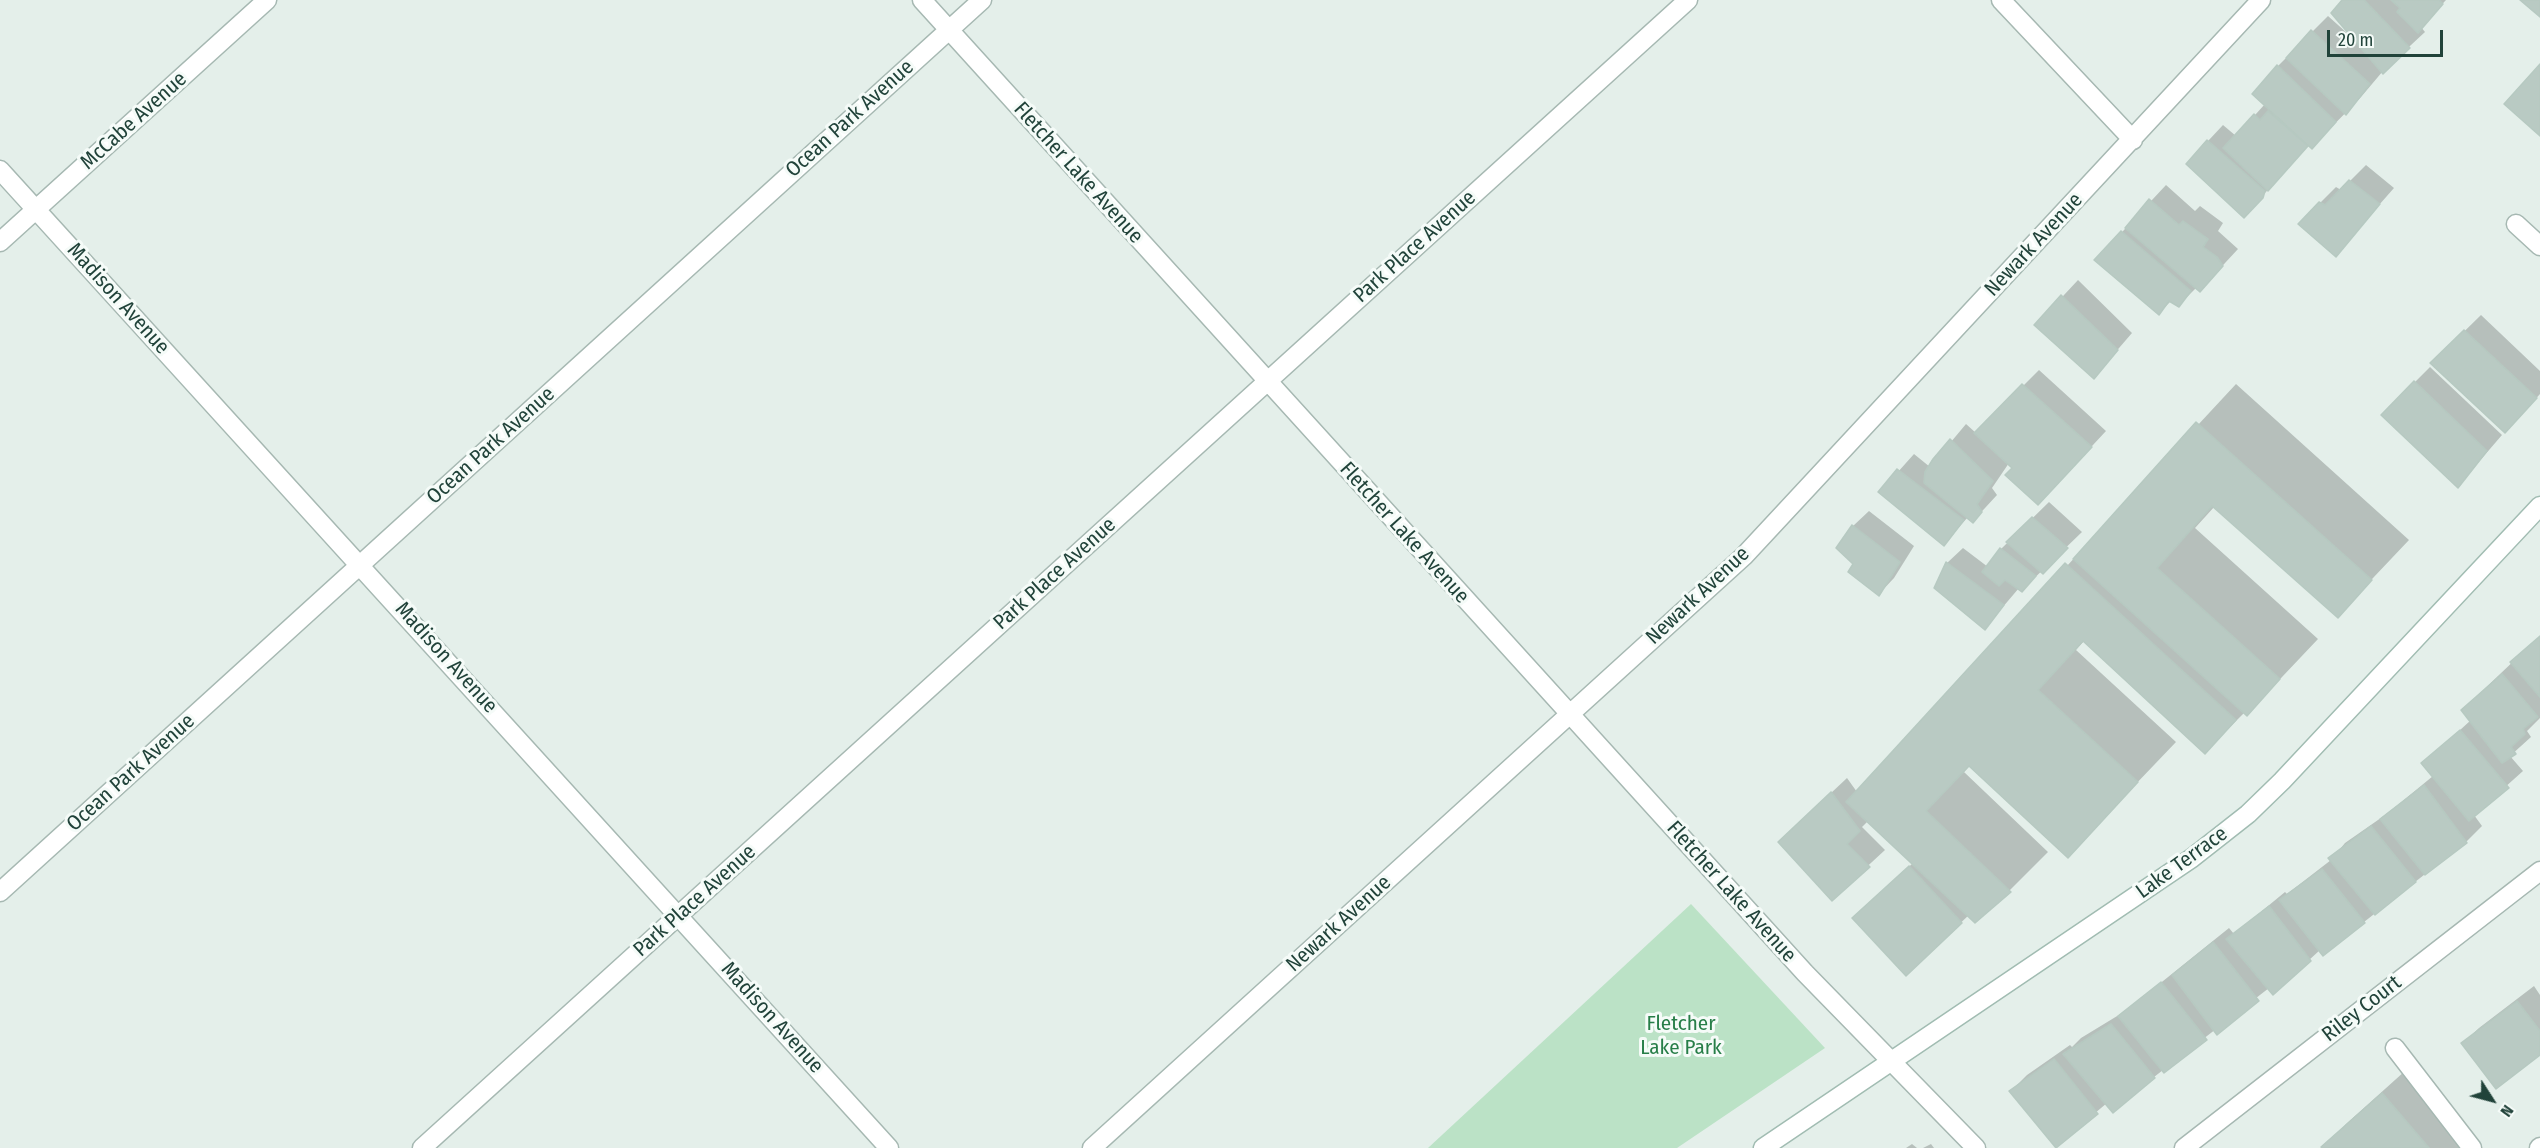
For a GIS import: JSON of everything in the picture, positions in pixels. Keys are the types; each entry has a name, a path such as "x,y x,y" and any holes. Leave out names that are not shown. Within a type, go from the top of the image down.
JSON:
{"street":[{"name":"McCabe Avenue","path":"0,242 267,0"},
{"name":"Fletcher Lake Avenue","path":"922,0 1266,382 1805,973 1976,1148"},
{"name":"Ocean Park Avenue","path":"0,892 982,0"},
{"name":"Park Place Avenue","path":"422,1148 1688,0"},
{"path":"2001,0 2133,140"},
{"name":"Newark Avenue","path":"1092,1148 1744,556 2133,140 2260,0"},
{"name":"Madison Avenue","path":"0,170 889,1148"},
{"path":"2516,224 2540,246"},
{"name":"Lake Terrace","path":"1763,1148 2192,858 2248,814 2282,781 2540,506"},
{"name":"Riley Court","path":"2184,1148 2540,871"},
{"path":"2395,1048 2472,1148"}],"green space":[{"name":"Fletcher Lake Park","path":"1691,904 1825,1048 1677,1148 1428,1148"}],"building":[{"path":"2342,0 2364,0 2410,48 2383,74 2331,13"},
{"path":"2391,0 2439,0 2443,4 2418,33 2397,12 2400,8"},
{"path":"2520,0 2540,0 2540,17"},
{"path":"2311,30 2370,84 2346,115 2286,58"},
{"path":"2540,64 2540,136 2504,104"},
{"path":"2277,65 2336,122 2312,149 2252,94"},
{"path":"2268,111 2308,146 2268,191 2223,148 2254,114 2260,120"},
{"path":"2207,140 2265,191 2263,198 2244,218 2186,164"},
{"path":"2349,180 2380,204 2336,257 2298,224 2319,202 2325,205"},
{"path":"2149,199 2179,225 2183,221 2208,239 2203,247 2217,257 2223,266 2200,292 2125,228"},
{"path":"2121,231 2191,291 2179,307 2169,301 2159,315 2094,260"},
{"path":"2061,295 2118,350 2094,379 2034,325"},
{"path":"2464,330 2537,398 2505,433 2430,363"},
{"path":"2414,381 2487,451 2458,488 2381,415"},
{"path":"2022,384 2092,447 2038,505 2005,475 2012,468 1974,433"},
{"path":"2196,422 2372,580 2338,618 2212,506 2157,568 2280,679 2247,716 2073,559"},
{"path":"1950,439 1993,481 1977,504 1982,512 1973,523 1924,483 1925,472"},
{"path":"1897,469 1964,520 1944,546 1878,492"},
{"path":"2032,517 2068,548 2043,574 2006,542"},
{"path":"1852,525 1900,562 1879,596 1848,572 1853,564 1836,548"},
{"path":"2000,548 2036,576 2022,592 2005,580 1999,586 1982,572"},
{"path":"1946,562 2004,605 1985,630 1934,588"},
{"path":"2065,563 2236,720 2205,754 2083,641 2038,690 2138,782 2068,858 1969,766 1926,811 2011,892 1975,923 1846,802"},
{"path":"2540,636 2540,697 2510,662"},
{"path":"2502,674 2538,717 2523,729 2525,734 2511,747 2516,754 2502,763 2461,710"},
{"path":"2460,730 2509,788 2469,821 2421,763"},
{"path":"2424,785 2467,843 2425,875 2380,819"},
{"path":"1831,792 1860,831 1847,844 1870,867 1832,901 1778,842"},
{"path":"2371,826 2416,882 2375,915 2328,858"},
{"path":"1909,866 1962,923 1906,976 1852,918"},
{"path":"2322,869 2365,923 2323,956 2279,900"},
{"path":"2269,906 2311,961 2273,995 2226,939"},
{"path":"2213,942 2259,1001 2217,1035 2172,975"},
{"path":"2161,982 2207,1040 2164,1073 2118,1016"},
{"path":"2517,1001 2540,1031 2540,1055 2496,1089 2461,1043"},
{"path":"2111,1024 2155,1078 2113,1113 2063,1054"},
{"path":"2054,1059 2098,1114 2056,1148 2009,1091"},
{"path":"2382,1093 2429,1148 2321,1147"}]}
